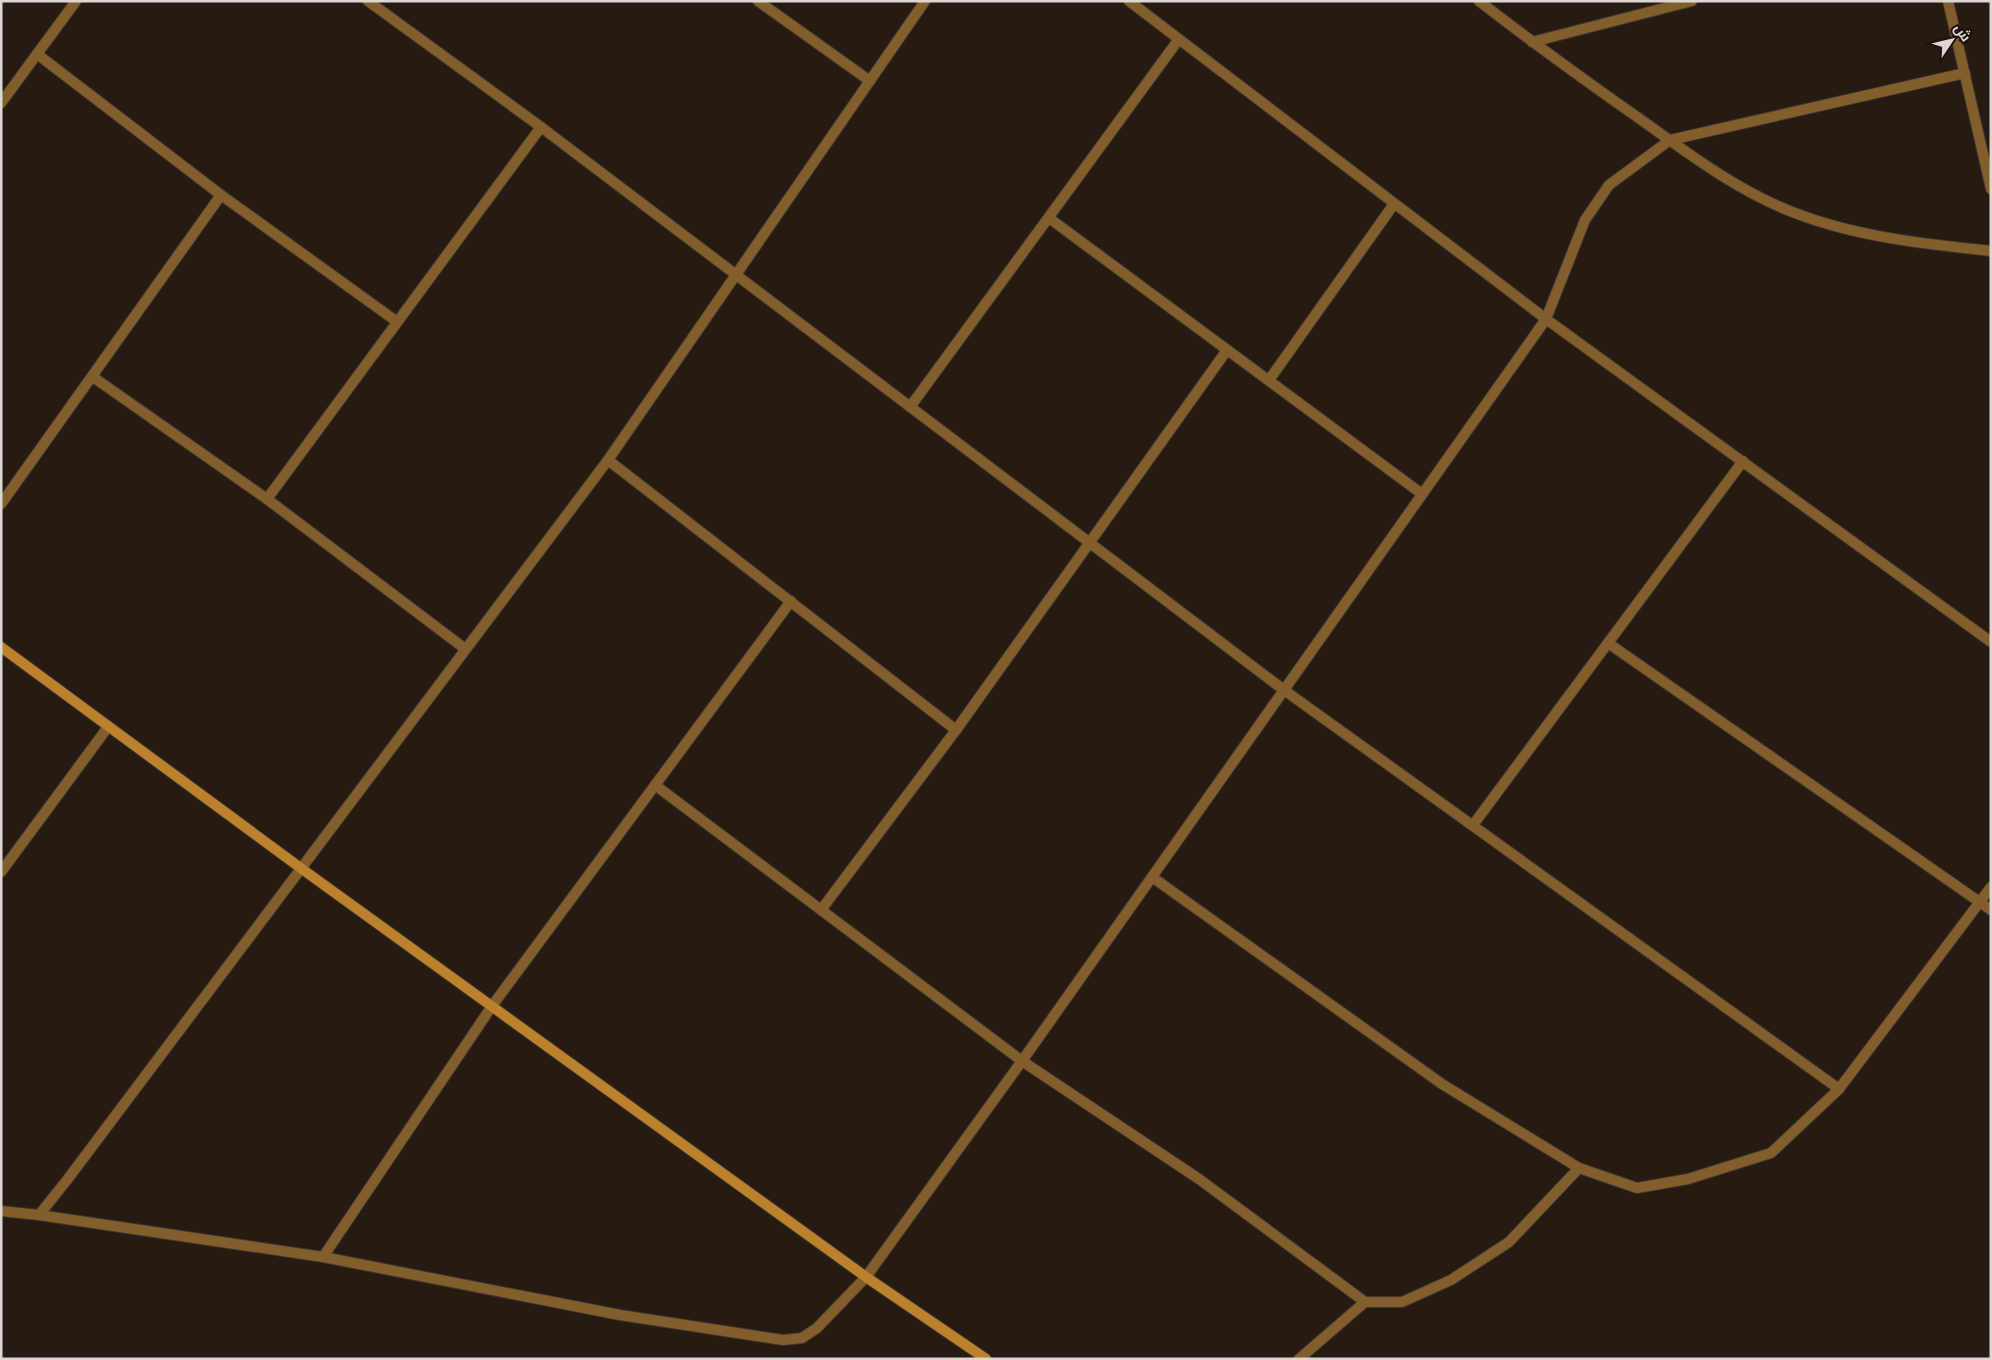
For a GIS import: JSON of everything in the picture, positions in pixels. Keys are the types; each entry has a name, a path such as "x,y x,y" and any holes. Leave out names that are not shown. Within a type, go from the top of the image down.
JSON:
{"street":[{"path":"1,103 76,1"},
{"path":"368,1 541,127 1284,690 1839,1089"},
{"path":"758,1 870,81"},
{"path":"39,1215 302,869 464,648 608,460 925,1"},
{"path":"1129,1 1546,319 1991,642"},
{"path":"1479,1 1532,42 1670,140 1742,188 1795,213 1866,233 1918,243 1991,251"},
{"path":"1532,42 1692,1"},
{"path":"1948,1 1991,189"},
{"path":"910,407 1179,39"},
{"path":"37,54 221,194 396,321"},
{"path":"1,1211 323,1257 620,1315 783,1340 802,1338 817,1328 866,1277 1022,1061 1546,319 1585,220 1609,185 1670,140 1964,73"},
{"path":"267,499 396,321 541,127"},
{"path":"1,504 93,377 221,194"},
{"path":"1269,380 1394,204"},
{"path":"1049,218 1422,494"},
{"path":"821,910 956,730 1091,544 1227,350"},
{"path":"93,377 267,499 464,648"},
{"path":"608,460 956,730"},
{"path":"1473,826 1743,461"},
{"path":"323,1257 492,1006 791,601"},
{"path":"1608,643 1991,910"},
{"path":"1,647 302,869 866,1277 986,1359"},
{"path":"1,872 108,727"},
{"path":"655,785 1022,1061 1198,1179 1366,1302 1402,1302 1451,1280 1508,1242 1579,1168"},
{"path":"1152,877 1442,1084 1579,1168 1638,1188 1697,1176 1771,1153 1839,1089 1991,887"},
{"path":"1299,1359 1366,1302"}]}
